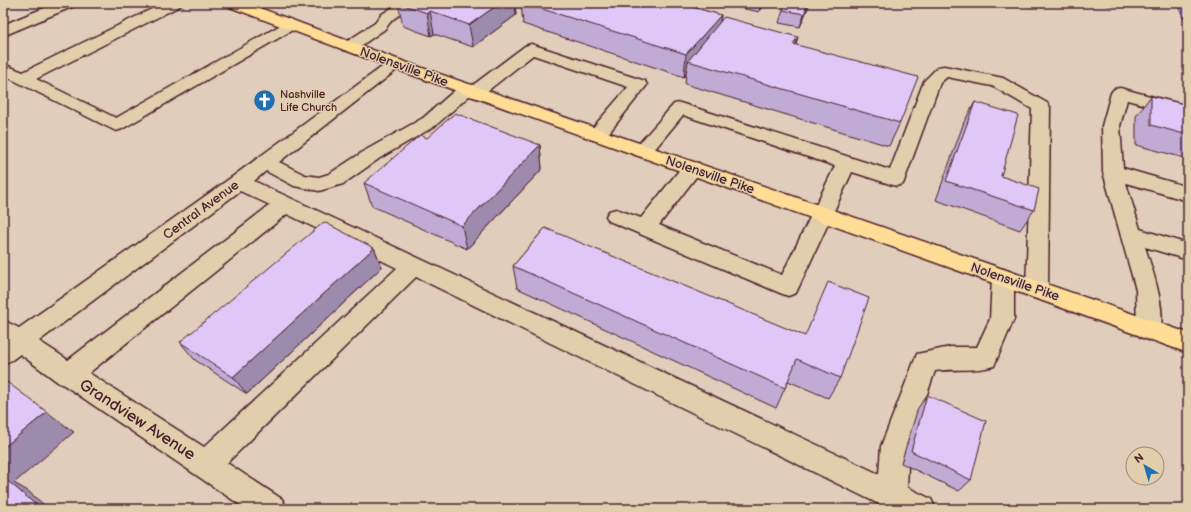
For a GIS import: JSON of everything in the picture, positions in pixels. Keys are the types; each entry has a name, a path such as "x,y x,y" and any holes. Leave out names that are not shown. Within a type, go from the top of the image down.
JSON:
{"main road":[{"name":"Nolensville Pike","path":"232,3 471,91 1188,343"}],"street":[{"path":"3,31 69,3"},
{"path":"23,79 174,3"},
{"path":"349,47 380,26 387,17 410,3"},
{"path":"3,69 116,125 291,25"},
{"path":"264,163 301,182 319,184 336,179 373,154 429,122 531,49 640,85 598,135"},
{"name":"Central Avenue","path":"8,342 239,182 396,64"},
{"path":"643,151 680,108 896,179 932,81 944,70 997,82 1041,107 1038,290"},
{"path":"1149,330 1147,290 1113,172 1111,126 1120,93 1188,111"},
{"path":"616,216 788,287 846,163"},
{"path":"645,228 692,168"},
{"path":"1113,172 1188,194"},
{"path":"239,182 920,509"},
{"path":"68,375 286,204"},
{"path":"1131,234 1188,252"},
{"path":"205,465 413,266"},
{"path":"892,495 895,446 926,362 950,358 985,358 1002,319 1003,278"},
{"name":"Grandview Avenue","path":"8,342 68,375 272,509"}],"building":[{"path":"398,3 500,3 469,25 430,11 427,13"},
{"path":"523,3 678,3 721,15 686,54"},
{"path":"785,3 808,3 804,14 783,10"},
{"path":"724,17 798,37 793,44 918,77 900,123 688,61"},
{"path":"1151,96 1188,105 1188,135 1151,125"},
{"path":"975,102 1018,115 1001,176 1039,189 1034,210 946,181"},
{"path":"455,113 540,145 462,226 364,183 420,135 427,138"},
{"path":"324,222 374,248 233,377 180,342"},
{"path":"545,228 805,336 828,282 869,298 840,378 797,359 785,388 513,266"},
{"path":"7,382 47,412 3,448 3,385"},
{"path":"927,395 986,421 971,480 911,451"},
{"path":"3,477 41,509 3,509"}],"place":[{"name":"Nashville Life Church","path":"265,100"}]}
